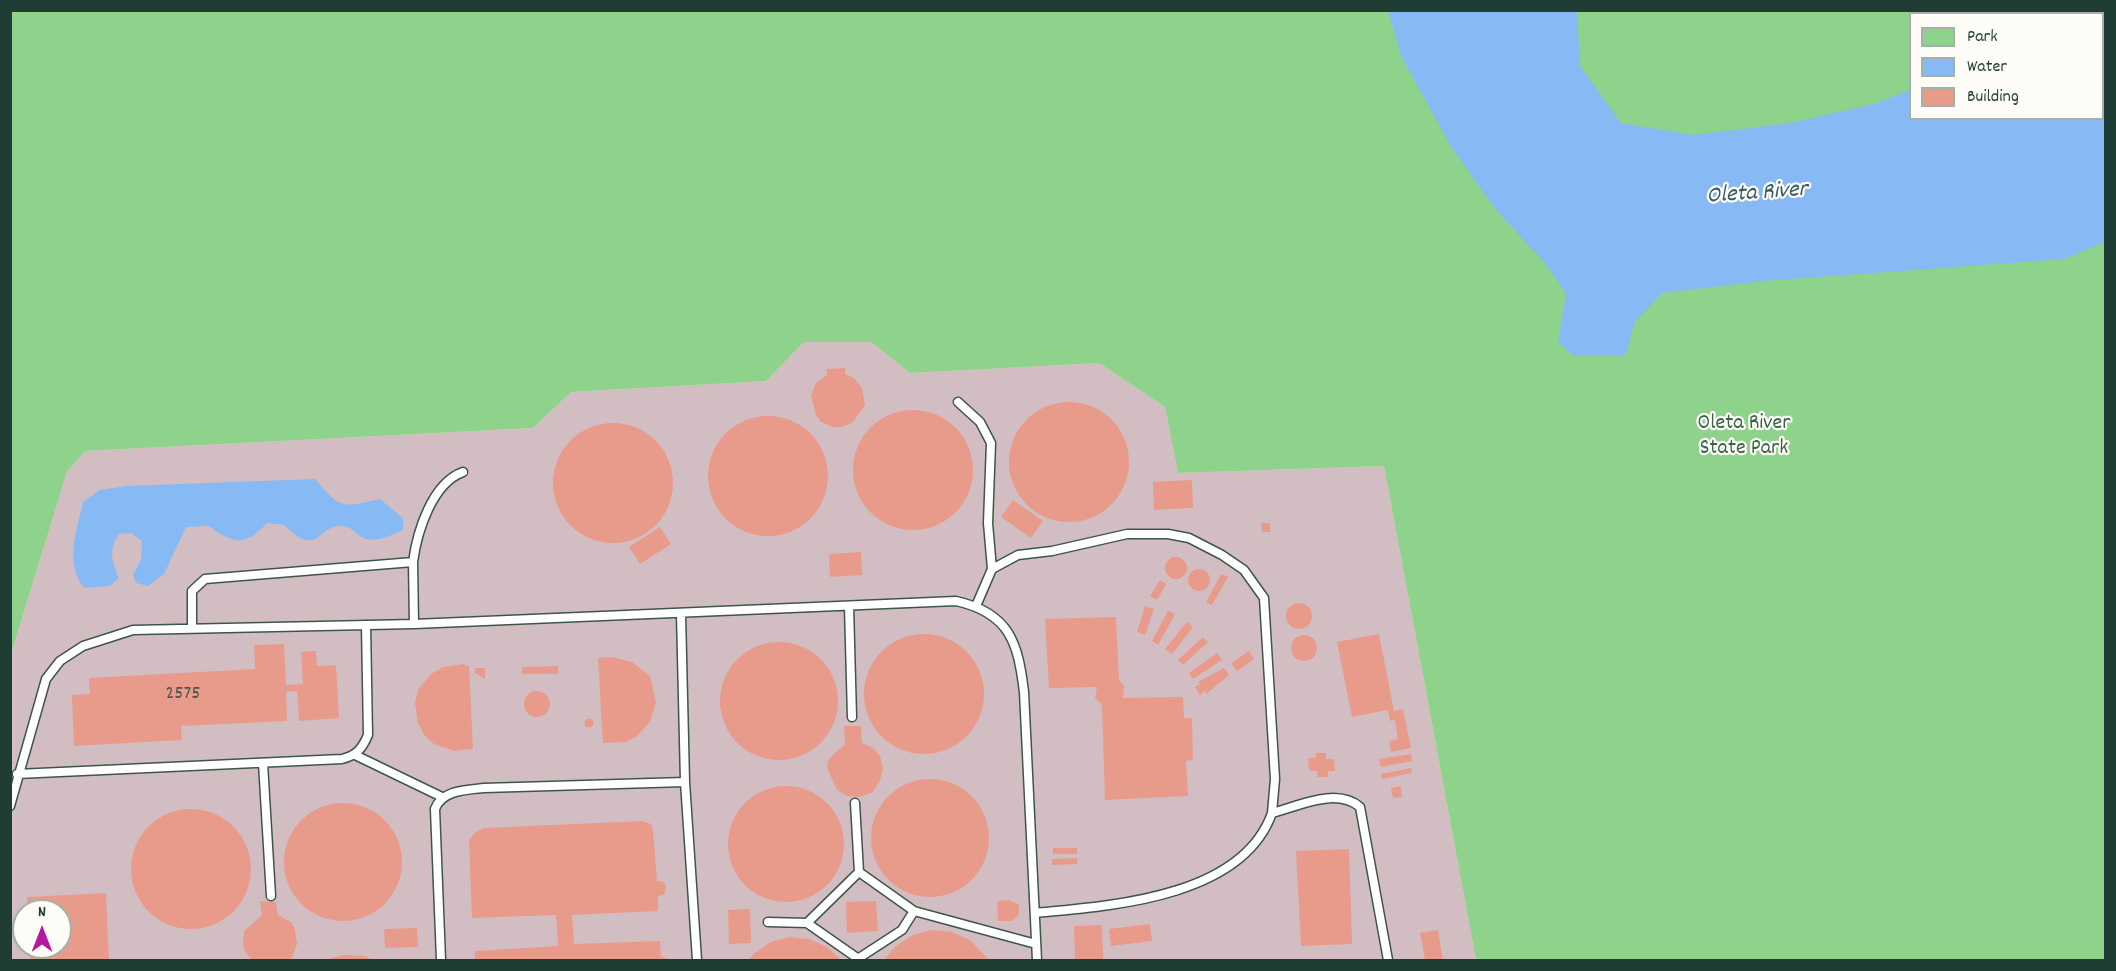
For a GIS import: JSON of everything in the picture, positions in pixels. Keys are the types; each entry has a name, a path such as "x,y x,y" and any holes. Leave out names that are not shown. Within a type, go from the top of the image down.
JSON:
{"lane":[{"path":"958,402 980,422 991,443 988,523 992,569 976,606"},
{"path":"414,624 413,562 416,542 434,500 455,475 463,472"},
{"path":"992,569 1018,555 1052,551 1127,534 1168,534 1190,538 1215,550 1244,570 1264,598 1275,779 1272,813 1266,829 1242,855 1190,886 1139,901 1035,914"},
{"path":"192,628 192,591 205,579 413,562"},
{"path":"10,806 46,679 60,661 83,646 133,630 414,624 945,601 976,606 998,620 1014,639 1020,661 1024,692 1037,960"},
{"path":"849,606 852,717"},
{"path":"681,614 685,782 697,960"},
{"path":"18,774 342,759 355,755 363,747 368,735 366,625"},
{"path":"355,755 442,797"},
{"path":"263,763 271,896"},
{"path":"441,960 435,810 442,797 460,791 484,788 685,782"},
{"path":"1272,813 1333,797 1352,801 1360,807 1388,960"},
{"path":"807,923 859,872 855,803"},
{"path":"859,872 914,911 1036,944"},
{"path":"768,922 807,923 859,959 902,930 914,911"}],"shaded area":[{"path":"804,342 871,342 910,373 1099,363 1165,407 1178,473 1384,466 1476,960 11,960 11,654 67,470 85,451 533,428 571,392 766,381"}],"green space":[{"name":"Oleta River State Park","path":"11,11 2105,11 2105,960 1476,960 1384,466 1178,473 1165,407 1099,363 910,373 871,342 804,342 766,381 571,392 533,428 85,451 67,471 11,654"}],"water":[{"name":"Oleta River","path":"1388,11 1577,11 1580,66 1621,123 1693,135 1791,123 1874,104 1909,90 1909,120 2104,120 2105,26 2105,242 2064,259 1764,281 1662,293 1635,322 1625,356 1574,356 1558,342 1566,293 1545,263 1496,210 1450,145 1401,56"},
{"path":"315,479 331,496 343,504 350,505 380,499 403,518 403,530 385,538 371,540 341,526 333,527 311,540 304,540 284,525 267,523 252,536 239,540 225,536 209,526 186,527 164,574 148,586 136,583 133,575 141,559 142,541 131,533 119,534 113,545 112,556 119,578 110,586 84,588 78,578 73,557 75,535 83,502 100,490 126,486"}],"building":[{"path":"845,368 845,374 854,378 862,388 865,405 853,422 842,427 833,427 821,422 816,415 811,395 816,383 827,375 827,369"},
{"path":"1069,402 1092,407 1111,420 1124,439 1129,462 1124,485 1111,504 1092,517 1069,522 1046,517 1027,504 1014,485 1009,462 1014,439 1027,420 1046,407"},
{"path":"913,410 936,415 955,428 968,447 973,470 968,493 955,512 936,525 913,530 890,525 871,512 858,493 853,470 858,447 871,428 890,415"},
{"path":"768,416 791,421 810,434 823,453 828,476 823,499 810,518 791,531 768,536 745,531 726,518 713,499 708,476 713,453 726,434 745,421"},
{"path":"613,423 636,428 655,441 668,460 673,483 668,506 655,525 636,538 613,543 590,538 571,525 558,506 553,483 558,460 571,441 590,428"},
{"path":"1192,480 1193,508 1154,510 1153,482"},
{"path":"1013,500 1043,521 1031,538 1001,517"},
{"path":"1261,523 1270,523 1270,532 1262,532"},
{"path":"660,527 671,544 640,564 629,547"},
{"path":"861,552 862,575 830,577 829,554"},
{"path":"1176,557 1184,560 1187,568 1184,576 1176,579 1168,576 1165,568 1168,560"},
{"path":"1199,569 1207,572 1210,580 1207,588 1199,591 1191,588 1188,580 1191,572"},
{"path":"1221,574 1228,577 1212,605 1206,602"},
{"path":"1160,580 1166,584 1157,600 1150,596"},
{"path":"1299,603 1308,607 1312,616 1308,625 1299,629 1290,625 1286,616 1290,607"},
{"path":"1145,606 1154,609 1145,635 1137,632"},
{"path":"1168,611 1175,614 1158,645 1152,641"},
{"path":"1116,617 1119,680 1124,686 1123,698 1183,697 1184,718 1192,718 1193,760 1186,761 1188,796 1105,800 1102,705 1095,698 1097,687 1049,688 1045,619"},
{"path":"1187,622 1193,627 1172,654 1165,649"},
{"path":"924,634 947,638 967,651 980,671 984,694 980,717 967,737 947,750 924,754 901,750 881,737 868,717 864,694 868,671 881,651 901,638"},
{"path":"1379,634 1394,711 1403,709 1411,748 1391,752 1389,741 1398,739 1395,720 1390,721 1388,710 1352,717 1337,642"},
{"path":"1304,635 1313,639 1317,648 1313,657 1304,661 1295,657 1291,648 1295,639"},
{"path":"1203,637 1208,642 1183,665 1178,660"},
{"path":"779,642 802,647 821,659 833,678 838,701 833,724 821,743 802,755 779,760 756,755 737,743 725,724 720,701 725,678 737,659 756,647"},
{"path":"284,644 286,685 303,684 301,652 316,651 317,666 336,665 339,718 299,721 297,691 286,692 287,721 181,726 182,740 74,746 72,695 90,694 89,678 255,669 254,645"},
{"path":"1249,651 1254,659 1237,671 1231,663"},
{"path":"1217,653 1222,660 1193,679 1189,673"},
{"path":"612,657 632,662 650,676 656,702 650,722 636,737 625,742 603,743 598,658"},
{"path":"463,664 469,666 473,749 454,751 434,744 424,735 418,723 415,703 418,690 431,674 443,667"},
{"path":"558,666 558,674 522,674 522,667"},
{"path":"475,668 485,668 485,679 475,673"},
{"path":"1224,668 1229,675 1206,694 1205,691 1200,695 1195,687 1200,684 1198,682"},
{"path":"537,691 546,695 550,704 546,713 537,717 528,713 524,704 528,695"},
{"path":"589,719 593,723 589,727 585,723"},
{"path":"844,726 861,726 862,743 873,748 880,756 883,768 880,780 873,792 860,797 847,796 837,790 827,768 828,760 845,744"},
{"path":"1316,753 1326,753 1326,759 1334,759 1335,771 1328,771 1328,777 1317,777 1317,771 1309,771 1308,758 1316,758"},
{"path":"1411,754 1412,761 1381,767 1379,759"},
{"path":"1411,768 1412,773 1382,779 1381,774"},
{"path":"930,779 953,783 972,796 985,815 989,838 985,861 972,880 953,893 930,897 907,893 888,880 875,861 871,838 875,815 888,796 907,783"},
{"path":"786,786 808,790 827,803 840,822 844,844 840,866 827,885 808,898 786,902 764,898 745,885 732,866 728,844 732,822 745,803 764,790"},
{"path":"1401,786 1402,797 1393,798 1391,788"},
{"path":"343,803 366,807 385,820 398,839 402,862 398,885 385,904 366,917 343,921 320,917 301,904 288,885 284,862 288,839 301,820 320,807"},
{"path":"191,809 214,814 233,827 246,846 251,869 246,892 233,911 214,924 191,929 168,924 149,911 136,892 131,869 136,846 149,827 168,814"},
{"path":"642,821 651,824 657,881 662,881 666,886 664,895 658,896 658,911 572,915 574,944 660,941 661,956 670,960 475,960 475,951 558,946 556,915 472,918 469,840 476,832 484,828"},
{"path":"1053,848 1077,848 1077,854 1053,854"},
{"path":"1349,849 1352,944 1301,946 1296,851"},
{"path":"1077,858 1077,864 1052,865 1052,859"},
{"path":"106,893 109,960 30,960 72,959 72,899 27,899 27,897"},
{"path":"1009,900 1019,905 1019,915 1012,921 998,921 997,901"},
{"path":"260,901 276,902 278,915 291,922 295,929 297,944 291,960 252,960 243,947 244,931 262,915"},
{"path":"876,901 878,931 847,933 846,902"},
{"path":"750,909 751,943 729,944 728,910"},
{"path":"1150,924 1152,941 1111,946 1109,929"},
{"path":"1102,925 1103,960 1075,960 1074,926"},
{"path":"417,928 418,947 385,948 384,929"},
{"path":"932,930 952,932 970,940 989,960 884,960 896,946 913,935"},
{"path":"1438,930 1443,960 1425,960 1420,933"},
{"path":"790,937 809,939 827,947 841,960 748,960 771,942"},
{"path":"344,955 364,956 373,960 324,960"}]}
